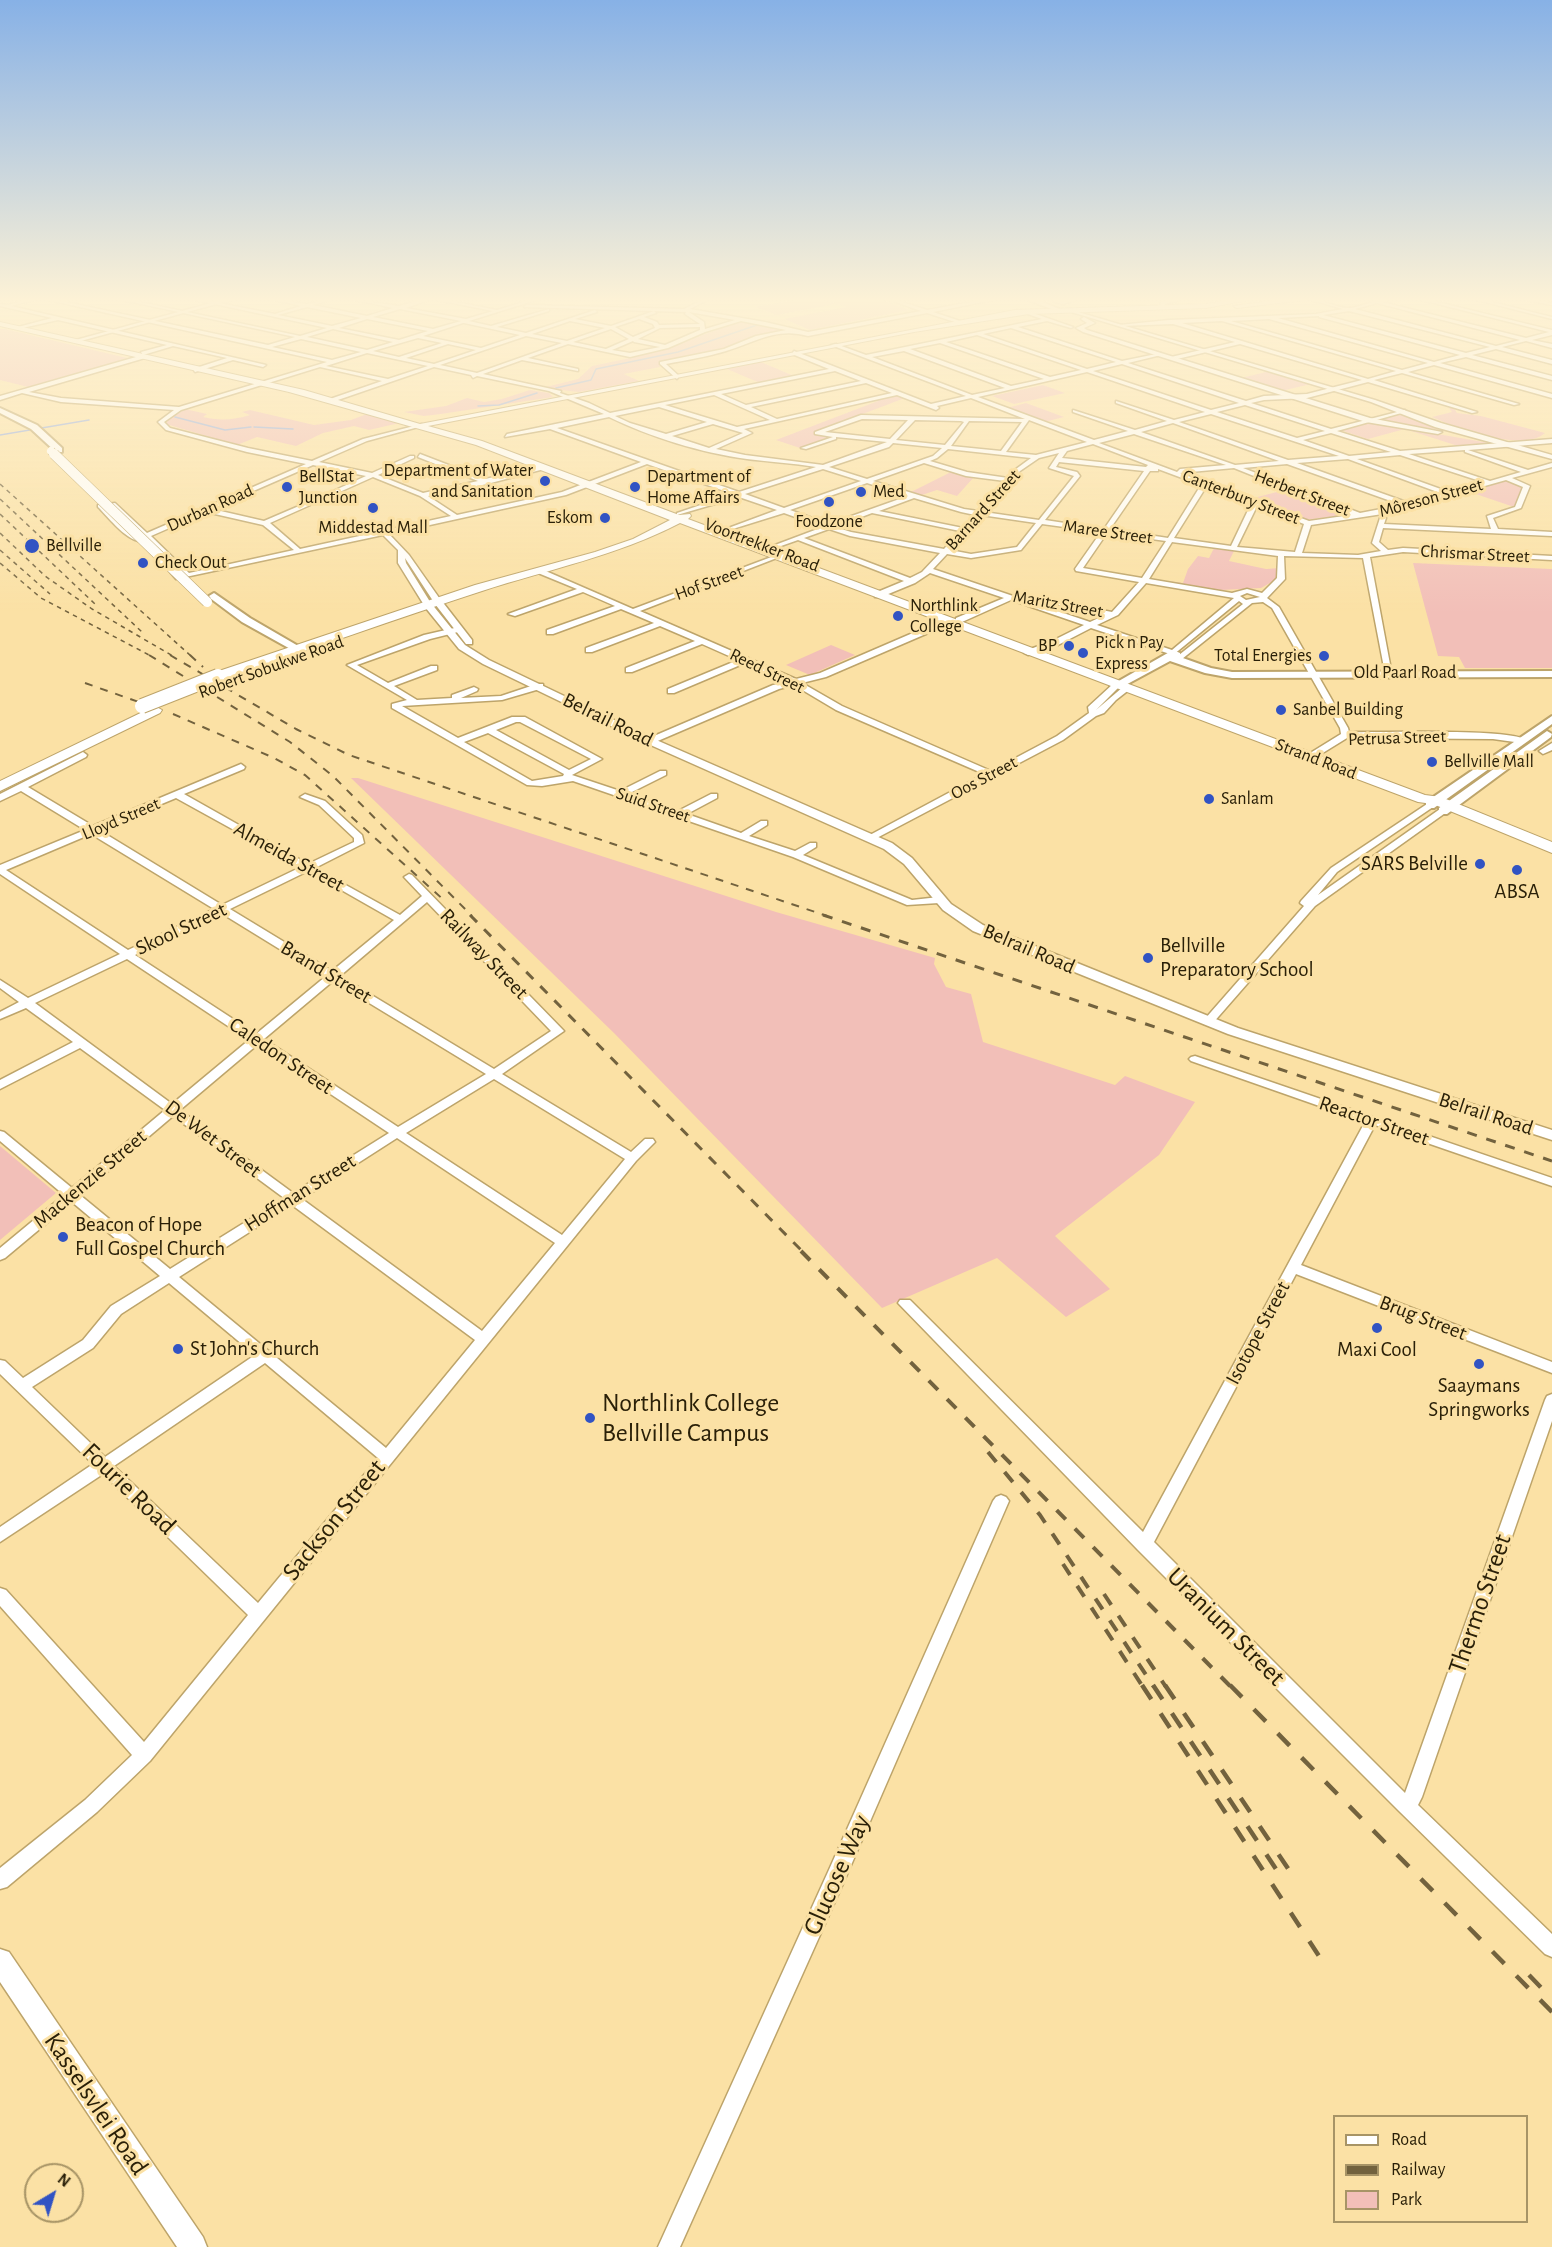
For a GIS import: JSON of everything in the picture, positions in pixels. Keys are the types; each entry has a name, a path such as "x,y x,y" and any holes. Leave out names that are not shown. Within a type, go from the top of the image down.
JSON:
{"main road":[{"name":"Voortrekker Road","path":"342,404 397,417"},
{"name":"Voortrekker Road","path":"347,404 428,425 594,484 1125,686"},
{"name":"Durban Road","path":"428,425 533,404"},
{"path":"0,410 32,430 230,610 291,651"},
{"path":"0,416 32,430"},
{"name":"Voortrekker Road","path":"428,425 594,484"},
{"path":"55,450 207,602 291,651"},
{"name":"Voortrekker Road","path":"679,517 725,531 773,553"},
{"name":"Robert Sobukwe Road","path":"0,773 149,708 291,651 630,543 679,517"},
{"name":"Robert Sobukwe Road","path":"435,606 479,588 546,571"},
{"path":"428,587 452,592 479,588"},
{"name":"Voortrekker Road","path":"953,621 977,633 1033,651"},
{"path":"1125,686 1172,656"},
{"name":"Old Paarl Road","path":"1172,656 1224,675 1552,674"},
{"name":"Old Paarl Road","path":"1172,656 1226,671 1258,674"},
{"path":"1199,664 1224,675"},
{"name":"Strand Road","path":"1125,686 1552,848"},
{"name":"Robert Sobukwe Road","path":"0,787 149,708"},
{"path":"1437,804 1552,719"},
{"path":"1518,742 1526,745 1550,738"},
{"path":"1437,804 1550,738"},
{"name":"Strand Road","path":"1437,804 1552,856"}],"street":[{"path":"113,404 179,409"},
{"path":"195,404 179,409 161,421 163,426 238,448 373,475 422,495 456,517"},
{"name":"Maree Street","path":"587,404 610,415 708,450 825,467 956,510 1281,554 1366,556 1397,551"},
{"path":"507,436 666,404"},
{"path":"738,404 776,420"},
{"path":"745,407 760,404"},
{"path":"738,429 849,404"},
{"path":"725,531 925,461 946,448 967,422 926,404"},
{"path":"931,406 941,404"},
{"path":"989,404 1093,442 1150,466"},
{"path":"1123,404 1408,505"},
{"path":"1188,404 1449,494"},
{"name":"Barnard Street","path":"881,594 912,581 929,570 1022,466 1037,457 1051,454 1062,455 1093,442 1245,404"},
{"path":"1251,404 1405,453 1489,483"},
{"path":"1318,404 1369,420 1514,445"},
{"path":"1381,404 1438,425 1552,457"},
{"path":"1448,404 1474,412"},
{"path":"660,405 749,433 708,450"},
{"name":"Herbert Street","path":"1075,411 1236,467 1359,515"},
{"path":"1296,440 1403,411"},
{"path":"1030,420 858,417 817,433 1037,457"},
{"path":"679,517 892,442 913,418"},
{"path":"1002,454 1030,420"},
{"path":"666,436 713,422"},
{"name":"Durban Road","path":"143,537 379,435 428,425"},
{"path":"550,427 850,534 974,557 1019,549 1077,476 1075,473 1052,468 1062,455 1150,466 1174,472 1552,441"},
{"path":"804,448 838,436"},
{"path":"1461,449 1528,472"},
{"path":"265,523 412,457 414,454 487,482"},
{"path":"143,537 127,532 100,506 113,503 143,537 183,576 564,494 594,484 645,460"},
{"path":"925,461 966,474 1010,480"},
{"path":"1150,466 1080,570 1236,596 1275,609"},
{"name":"Môreson Street","path":"1308,523 1370,514 1383,519 1408,505 1550,467"},
{"path":"422,495 545,468"},
{"name":"Canterbury Street","path":"1174,472 1260,507 1308,523"},
{"path":"1496,532 1489,517 1518,508 1527,486 1506,478"},
{"path":"1033,651 1092,626 1113,614 1144,581 1205,483"},
{"name":"Hof Street","path":"633,611 773,553 798,538 913,496"},
{"path":"1233,549 1260,507"},
{"path":"206,510 265,523 299,551"},
{"path":"872,511 965,530"},
{"path":"1386,552 1375,544 1383,519 1496,532 1552,534"},
{"path":"1298,554 1308,523"},
{"path":"395,543 402,533 420,526"},
{"name":"Belrail Road","path":"385,532 407,556 428,587 448,631 462,647 477,657 650,741 871,837 902,855 939,900 966,920 1006,941 1208,1022 1552,1135"},
{"path":"798,538 912,581"},
{"name":"Chrismar Street","path":"1397,551 1552,558"},
{"name":"Belrail Road","path":"401,552 402,563 435,606 478,650 541,687"},
{"path":"1172,656 1263,597 1274,587 1282,578 1281,554"},
{"path":"1366,556 1389,673"},
{"path":"929,570 1172,656"},
{"name":"Reed Street","path":"546,571 796,683 839,708 991,774"},
{"path":"1172,656 1236,596 1247,591 1274,587"},
{"path":"512,615 585,589"},
{"path":"1247,591 1263,597 1275,609 1346,732 1345,735"},
{"name":"Maritz Street","path":"1002,594 1113,614"},
{"path":"650,741 764,692 823,675 1011,598"},
{"path":"550,632 622,606"},
{"path":"590,650 661,623"},
{"path":"415,702 351,668 351,665 395,648 459,629"},
{"path":"629,670 703,641"},
{"path":"670,691 746,660"},
{"path":"386,686 434,668"},
{"name":"Oos Street","path":"871,837 1060,738 1093,714 1101,711 1125,686"},
{"path":"457,742 488,729 522,719 595,756 596,761 543,784 530,783 457,742 395,706 400,703 502,698 541,687"},
{"path":"454,700 454,697 474,689"},
{"name":"Suid Street","path":"488,729 568,775 796,855 911,903 939,900"},
{"name":"Petrusa Street","path":"1310,757 1345,735 1489,736 1518,742"},
{"path":"1543,751 1550,738"},
{"path":"0,798 83,755"},
{"name":"Lloyd Street","path":"0,869 241,767"},
{"path":"620,794 663,773"},
{"name":"Brand Street","path":"21,787 632,1158"},
{"name":"Almeida Street","path":"178,795 400,919"},
{"path":"680,814 714,796"},
{"name":"Skool Street","path":"0,1016 359,843 359,839 322,803 305,797"},
{"path":"1287,928 1311,904 1437,804"},
{"path":"1208,1022 1334,870 1437,804"},
{"path":"742,836 764,823"},
{"path":"796,855 813,845"},
{"name":"Caledon Street","path":"0,869 563,1242"},
{"name":"Railway Street","path":"409,877 558,1031"},
{"name":"Mackenzie Street","path":"0,1255 428,896"},
{"name":"De Wet Street","path":"0,983 174,1109 483,1339"},
{"name":"Hoffman Street","path":"22,1386 88,1344 111,1314 397,1133 495,1074 558,1031"},
{"path":"0,1085 81,1043"},
{"name":"Reactor Street","path":"1195,1059 1552,1182"},
{"name":"Isotope Street","path":"1144,1545 1372,1120"},
{"path":"0,1135 387,1456"},
{"name":"Sackson Street","path":"0,1880 100,1798 144,1755 257,1613 632,1158 649,1142"},
{"name":"Brug Street","path":"1294,1268 1552,1368"},
{"name":"Uranium Street","path":"905,1303 1405,1805 1552,1947"},
{"path":"0,1534 266,1356"},
{"name":"Fourie Road","path":"0,1365 257,1613"},
{"name":"Thermo Street","path":"1405,1805 1413,1797 1552,1400"},
{"name":"Glucose Way","path":"669,2247 830,1890 1001,1501"},
{"path":"0,1595 144,1755"},
{"name":"Kasselsvlei Road","path":"0,1961 193,2247"}],"green space":[{"path":"452,404 508,404 424,416 404,412"},
{"path":"871,404 889,404 815,432 818,435 834,437 800,448 776,440"},
{"path":"1028,404 1064,417 1044,422 1007,408"},
{"path":"1449,408 1454,408 1457,413 1481,416 1545,433 1535,439 1506,440 1473,432 1432,417 1452,412"},
{"path":"185,409 207,414 203,417 221,419 250,415 242,412 250,410 314,425 351,420 367,414 404,422 369,430 354,426 323,433 296,446 257,437 237,445 166,424 168,420"},
{"path":"1405,412 1472,435 1380,420"},
{"path":"1369,422 1495,444 1458,446 1405,429 1368,439 1340,430"},
{"path":"953,471 974,477 957,496 937,490 919,496 909,493"},
{"path":"1505,480 1523,486 1514,507 1467,491"},
{"path":"1288,489 1350,514 1305,520 1250,499"},
{"path":"1214,548 1234,551 1229,561 1266,569 1280,568 1277,579 1261,588 1221,590 1149,579 1183,583 1188,569 1198,556 1209,558"},
{"path":"1413,563 1552,569 1552,668 1465,668 1459,657 1438,656"},
{"path":"831,645 855,655 810,675 786,665"},
{"path":"351,778 358,778 776,912 935,958 934,964 946,987 971,994 983,1042 1115,1085 1125,1076 1195,1102 1159,1155 1055,1236 1110,1289 1066,1317 997,1258 882,1308 614,1033"},
{"path":"0,1146 56,1193 0,1240"}],"waterway":[{"path":"478,406 503,404"},
{"path":"175,417 225,430 251,427"},
{"path":"0,435 89,420"},
{"path":"254,427 293,429"}],"railway":[{"path":"0,484 191,656"},
{"path":"0,499 142,632"},
{"path":"0,514 95,604"},
{"path":"0,533 45,576 92,609 173,656"},
{"path":"0,550 50,594"},
{"path":"0,563 41,598 151,656"},
{"path":"149,655 290,742 333,776 472,916"},
{"path":"170,655 296,729 349,755 827,916"},
{"path":"190,655 203,667"},
{"path":"85,683 150,706"},
{"path":"173,714 274,758 305,775 446,902"},
{"path":"470,915 803,1252"},
{"path":"823,915 1552,1161"},
{"path":"801,1251 1231,1687"},
{"path":"988,1452 1040,1515 1154,1687"},
{"path":"1063,1564 1143,1687"},
{"path":"1104,1594 1166,1687"},
{"path":"1142,1685 1319,1956"},
{"path":"1153,1685 1284,1881"},
{"path":"1165,1685 1293,1876"},
{"path":"1230,1685 1552,2012"},
{"path":"1529,1975 1552,1999"}],"place":[{"name":"Department of Water and Sanitation","path":"545,481"},
{"name":"BellStat Junction","path":"287,487"},
{"name":"Department of Home Affairs","path":"635,487"},
{"name":"Med","path":"861,492"},
{"name":"Foodzone","path":"829,502"},
{"name":"Middestad Mall","path":"373,508"},
{"name":"Eskom","path":"605,518"},
{"name":"Bellville","path":"32,546"},
{"name":"Check Out","path":"143,563"},
{"name":"Northlink College","path":"898,616"},
{"name":"BP","path":"1069,646"},
{"name":"Pick n Pay Express","path":"1083,653"},
{"name":"Total Energies","path":"1324,656"},
{"name":"Sanbel Building","path":"1281,710"},
{"name":"Bellville Mall","path":"1432,762"},
{"name":"Sanlam","path":"1209,799"},
{"name":"SARS Belville","path":"1480,864"},
{"name":"ABSA","path":"1517,870"},
{"name":"Bellville Preparatory School","path":"1148,958"},
{"name":"Beacon of Hope Full Gospel Church","path":"63,1237"},
{"name":"Maxi Cool","path":"1377,1328"},
{"name":"St John's Church","path":"178,1349"},
{"name":"Saaymans Springworks","path":"1479,1364"},
{"name":"Northlink College Bellville Campus","path":"590,1418"}]}
